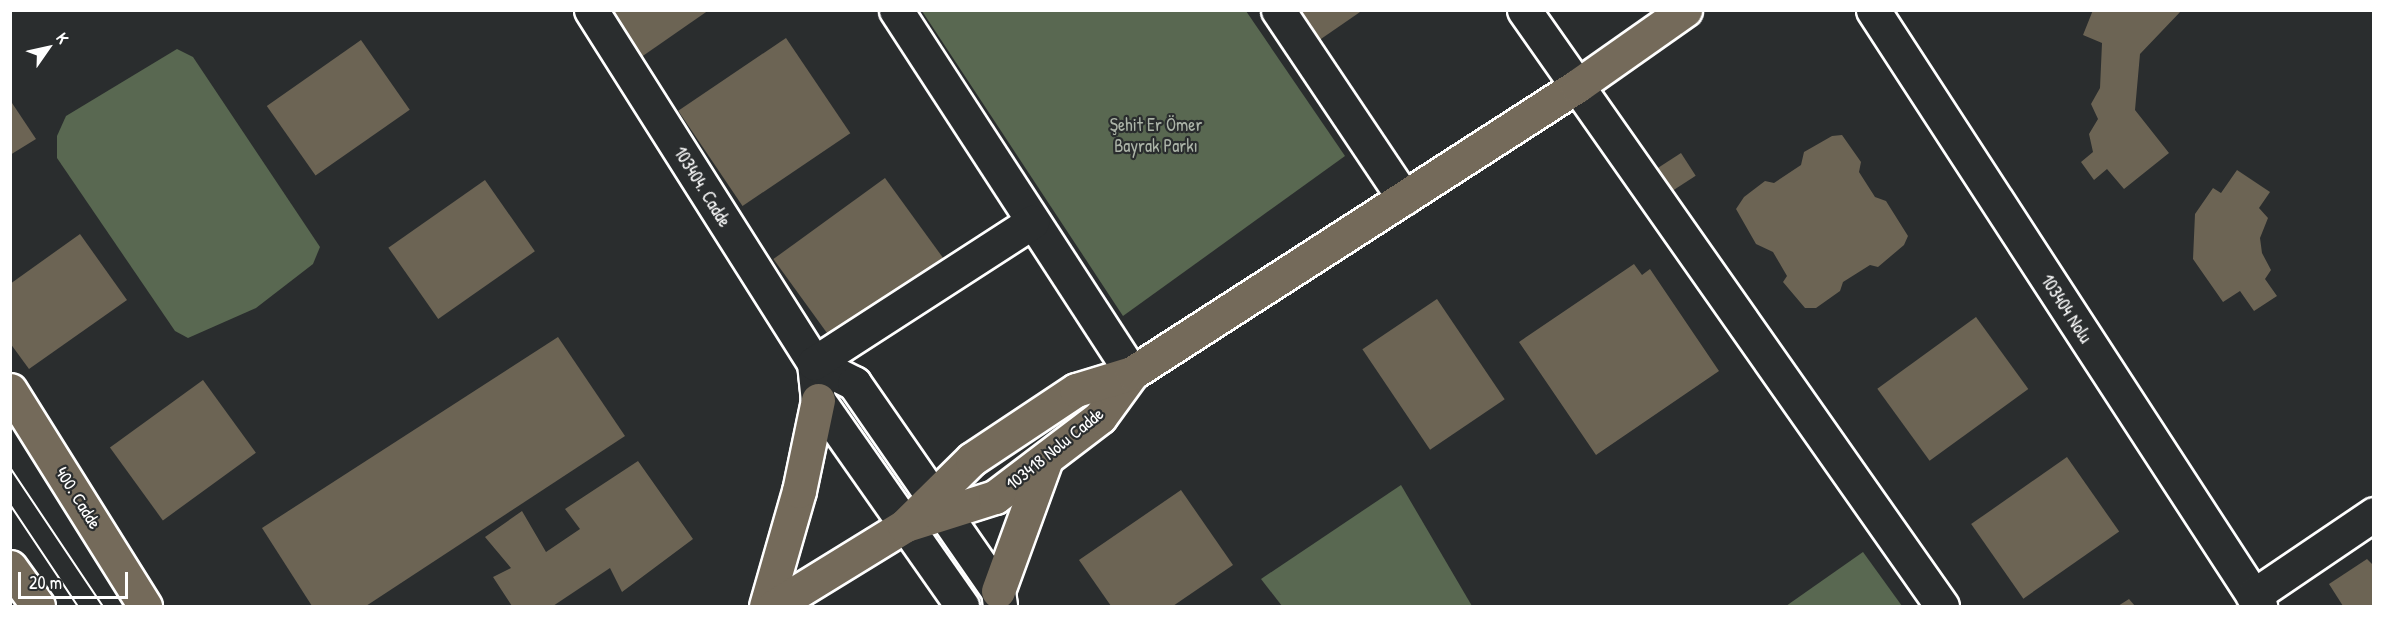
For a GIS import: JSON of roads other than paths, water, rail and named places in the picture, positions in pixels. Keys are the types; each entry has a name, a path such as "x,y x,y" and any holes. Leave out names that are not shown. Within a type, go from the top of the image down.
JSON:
{"main road":[{"path":"1132,374 1577,86 1685,10"},
{"name":"103418 Nolu Cadde","path":"774,606 938,506 995,497 1045,462 1100,417 1132,374"},
{"name":"103418 Nolu Cadde","path":"938,506 972,459 1076,390 1132,374"},
{"name":"400. Cadde","path":"10,390 145,606"},
{"path":"766,606 799,491 818,400"},
{"path":"999,599 1045,462"},
{"path":"10,567 38,606"}],"street":[{"name":"103404. Cadde","path":"591,10 814,363 818,400 962,606"},
{"path":"896,10 1132,374"},
{"path":"1278,10 1404,198"},
{"path":"1524,10 1941,606"},
{"name":"103404 Nolu","path":"1873,10 2256,601"},
{"path":"814,363 1032,222"},
{"path":"814,363 854,383 999,599"},
{"path":"2256,601 2373,514"}],"tram line":[{"path":"10,467 103,606"},
{"path":"10,504 78,606"}],"park label":[{"name":"Şehit Er Ömer Bayrak Parkı","path":"1156,136"}]}
